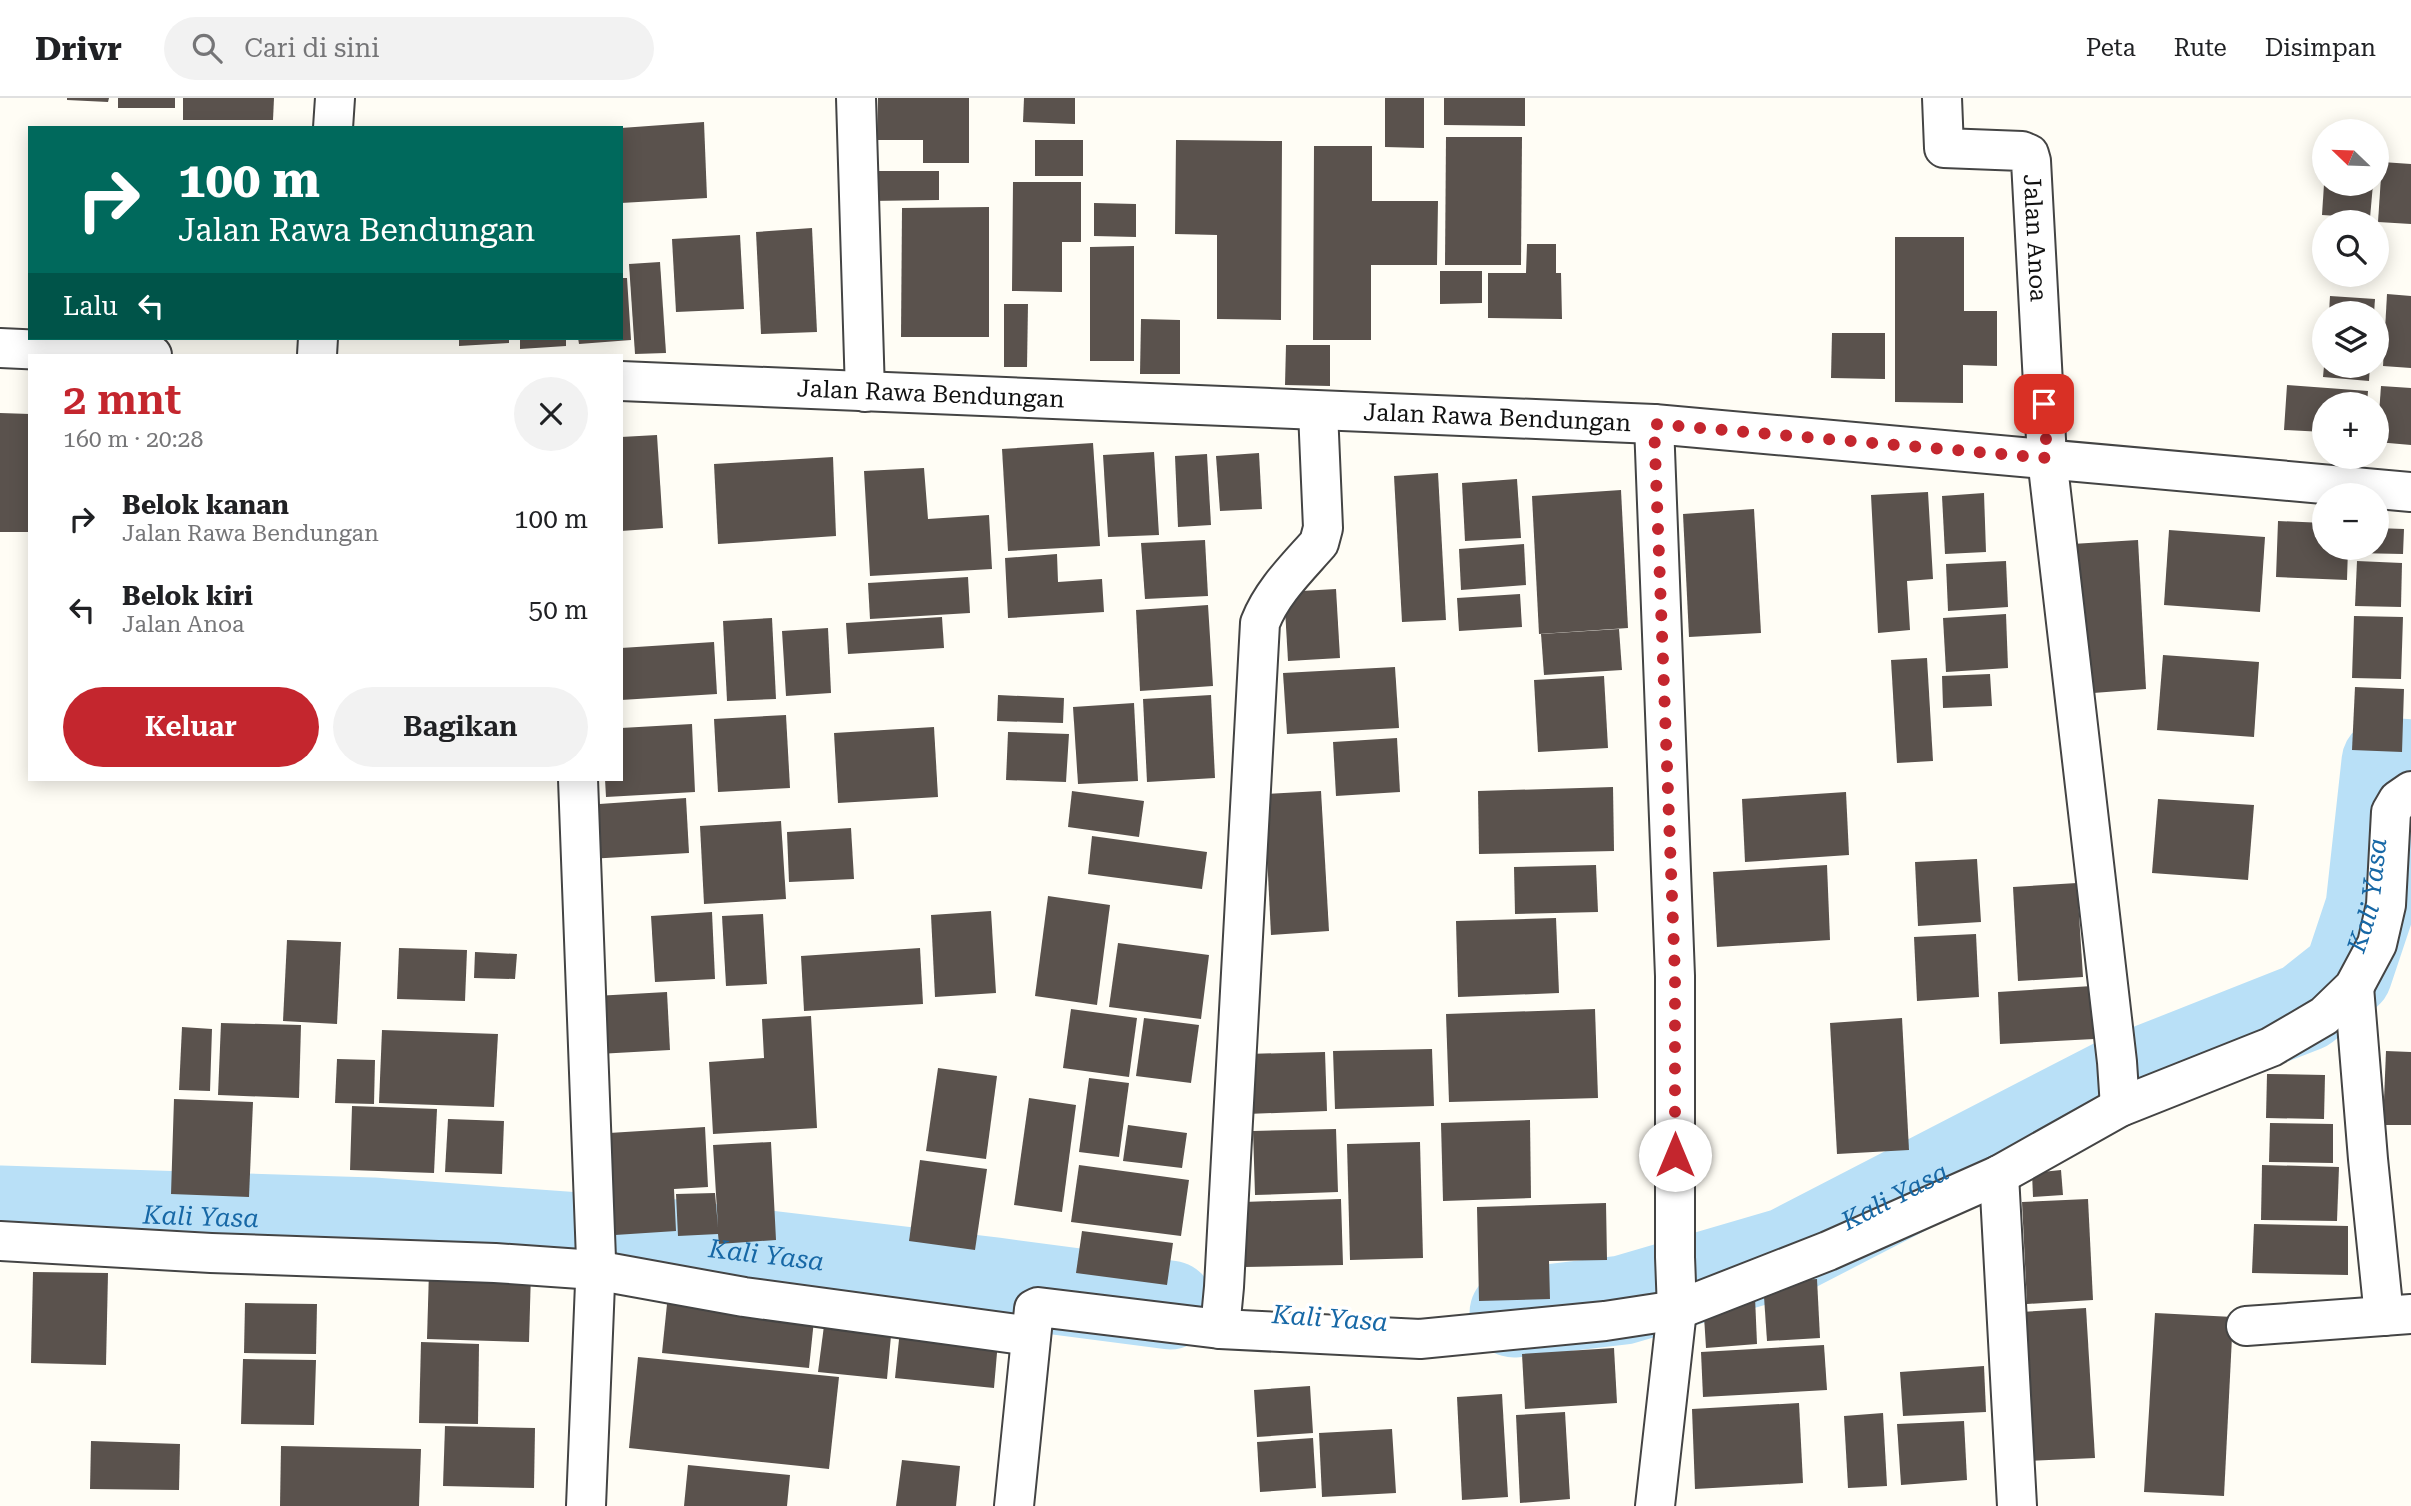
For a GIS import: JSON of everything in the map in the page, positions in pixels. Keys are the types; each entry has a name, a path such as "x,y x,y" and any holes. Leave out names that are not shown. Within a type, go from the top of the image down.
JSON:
{"street":[{"path":"333,126 335,98"},
{"path":"856,98 864,393"},
{"name":"Jalan Anoa","path":"1942,98 1944,148 2022,151 2029,154 2047,458"},
{"path":"0,348 130,354"},
{"name":"Jalan Rawa Bendungan","path":"623,381 1654,424 2411,492"},
{"path":"1222,1311 1260,623 1273,596 1321,537 1323,528 1318,411"},
{"path":"1654,424 1675,976 1677,1303 1655,1506"},
{"path":"2047,458 2119,1084"},
{"path":"578,781 595,1250 586,1506"},
{"path":"1014,1506 1033,1311 1038,1307 1222,1311 1420,1339 1605,1321 1677,1303 1828,1251 1999,1175 2119,1084 2272,1048 2324,1016 2354,987 2377,944 2386,905 2391,812 2398,800 2411,791"},
{"path":"2246,1326 2398,1315 2368,1159 2354,987"},
{"path":"1999,1175 2017,1506"},
{"path":"0,1241 211,1253 495,1263 595,1250 744,1297 1031,1336"}],"building":[{"path":"67,98 109,98 108,102"},
{"path":"118,98 175,98 175,108 118,108"},
{"path":"183,98 274,98 273,120 183,120"},
{"path":"878,98 969,98 969,163 923,163 923,140 877,140"},
{"path":"1024,98 1075,98 1075,124 1023,122"},
{"path":"1385,98 1424,98 1424,148 1385,147"},
{"path":"1444,98 1525,98 1525,126 1444,125"},
{"path":"704,122 707,198 623,203 623,128"},
{"path":"1446,137 1522,137 1521,265 1445,265"},
{"path":"1035,140 1083,140 1083,176 1035,176"},
{"path":"1176,140 1282,141 1281,320 1217,319 1217,235 1175,234"},
{"path":"1314,146 1372,146 1372,201 1438,201 1437,265 1371,265 1371,340 1313,340"},
{"path":"2389,162 2411,164 2411,224 2389,223 2389,210 2379,210 2380,196 2389,196"},
{"path":"870,171 939,171 939,200 870,201"},
{"path":"1013,182 1081,182 1081,242 1062,242 1062,292 1012,291"},
{"path":"2323,196 2372,196 2371,210 2322,210"},
{"path":"1094,203 1136,204 1136,237 1094,236"},
{"path":"989,207 989,337 901,337 902,208"},
{"path":"812,228 817,332 761,334 756,232"},
{"path":"740,235 744,309 676,312 672,239"},
{"path":"1895,237 1964,237 1964,311 1997,311 1997,366 1963,365 1963,403 1895,402"},
{"path":"1527,244 1556,244 1556,273 1561,273 1562,319 1488,318 1488,273 1526,273"},
{"path":"1134,246 1134,361 1090,361 1090,247"},
{"path":"660,262 666,353 635,354 629,264"},
{"path":"1440,271 1482,271 1482,303 1440,304"},
{"path":"623,278 627,278 631,340 579,344 578,340 623,340"},
{"path":"2387,294 2411,296 2411,368 2389,366 2389,301 2387,301"},
{"path":"2330,296 2375,299 2375,301 2330,301"},
{"path":"1004,304 1028,304 1027,367 1004,367"},
{"path":"1141,319 1180,320 1180,374 1140,374"},
{"path":"1832,333 1885,333 1885,379 1831,378"},
{"path":"459,340 509,340 509,343 459,346"},
{"path":"520,340 566,340 566,346 520,349"},
{"path":"1286,345 1330,345 1330,386 1285,385"},
{"path":"2334,378 2369,378 2369,381"},
{"path":"2287,385 2368,391 2312,392 2312,431 2284,430"},
{"path":"2381,386 2411,388 2411,445 2389,443 2389,392 2381,392"},
{"path":"0,413 28,414 28,532 0,532"},
{"path":"657,435 663,528 623,531 623,437"},
{"path":"1093,443 1100,546 1008,551 1002,449"},
{"path":"1154,452 1159,535 1108,537 1103,455"},
{"path":"1259,453 1262,509 1220,511 1216,456"},
{"path":"1207,454 1211,525 1178,527 1175,456"},
{"path":"833,457 836,536 718,544 714,464"},
{"path":"924,468 928,519 989,515 992,569 870,576 864,471"},
{"path":"1438,473 1446,620 1402,622 1394,476"},
{"path":"1517,479 1521,538 1465,541 1462,483"},
{"path":"1621,490 1628,628 1539,634 1532,496"},
{"path":"1928,492 1933,579 1907,581 1910,630 1878,633 1871,495"},
{"path":"1984,493 1986,552 1945,554 1942,496"},
{"path":"1754,509 1761,633 1689,637 1683,514"},
{"path":"2278,521 2312,522 2312,560 2348,560 2347,580 2276,577"},
{"path":"2389,528 2404,529 2403,554 2389,554"},
{"path":"2169,530 2265,537 2260,612 2164,605"},
{"path":"1205,540 1208,596 1145,599 1141,543"},
{"path":"2138,540 2146,689 2080,694 2072,544"},
{"path":"1524,544 1526,585 1461,590 1459,549"},
{"path":"1057,554 1058,582 1102,579 1104,612 1008,618 1005,558"},
{"path":"2006,561 2008,607 1948,611 1946,564"},
{"path":"2357,561 2402,563 2401,607 2355,606"},
{"path":"968,577 970,613 870,619 868,583"},
{"path":"1336,589 1340,658 1288,661 1284,592"},
{"path":"1520,594 1522,627 1459,631 1457,598"},
{"path":"1208,605 1213,686 1140,691 1136,610"},
{"path":"2006,614 2008,668 1946,672 1943,618"},
{"path":"2354,616 2403,617 2401,679 2352,678"},
{"path":"942,617 944,648 848,654 846,623"},
{"path":"772,618 776,699 727,701 723,621"},
{"path":"828,628 831,693 786,696 782,631"},
{"path":"1619,629 1622,670 1544,675 1541,634"},
{"path":"714,642 717,694 623,700 623,648"},
{"path":"2163,655 2259,662 2254,737 2157,730"},
{"path":"1927,658 1933,761 1897,763 1891,660"},
{"path":"1395,667 1399,728 1287,734 1283,673"},
{"path":"1990,674 1992,706 1943,708 1942,676"},
{"path":"1604,676 1608,748 1538,752 1534,680"},
{"path":"2355,687 2404,689 2402,752 2352,750"},
{"path":"998,695 1064,698 1063,723 997,721"},
{"path":"1211,695 1215,778 1147,782 1143,699"},
{"path":"1134,703 1138,781 1078,784 1073,707"},
{"path":"786,715 790,788 718,792 714,719"},
{"path":"692,724 695,792 606,797 605,781 623,781 623,728"},
{"path":"934,727 938,797 838,803 834,733"},
{"path":"1008,732 1069,734 1066,782 1006,780"},
{"path":"1397,738 1400,792 1336,796 1333,742"},
{"path":"1613,787 1614,851 1479,854 1478,791"},
{"path":"1072,791 1144,801 1139,837 1068,827"},
{"path":"1321,791 1329,931 1271,935 1264,794"},
{"path":"1846,792 1849,855 1745,862 1742,799"},
{"path":"686,798 689,853 589,859 585,805"},
{"path":"2158,799 2254,805 2248,880 2152,873"},
{"path":"781,821 786,899 704,904 700,826"},
{"path":"851,828 854,879 789,882 787,832"},
{"path":"1092,836 1207,852 1202,889 1088,874"},
{"path":"1977,859 1981,922 1918,926 1915,862"},
{"path":"1596,865 1598,912 1515,914 1514,867"},
{"path":"1827,865 1830,940 1717,947 1713,872"},
{"path":"2077,883 2083,977 2018,981 2013,887"},
{"path":"1048,896 1110,905 1097,1005 1035,996"},
{"path":"991,911 996,993 935,997 931,915"},
{"path":"712,912 715,979 655,982 651,916"},
{"path":"763,914 767,984 726,986 722,916"},
{"path":"1556,918 1559,993 1458,997 1456,921"},
{"path":"1976,934 1979,997 1917,1001 1914,937"},
{"path":"287,940 341,942 337,1024 283,1021"},
{"path":"1118,943 1209,955 1201,1019 1109,1007"},
{"path":"399,948 467,950 465,1001 397,999"},
{"path":"920,948 923,1004 804,1011 801,956"},
{"path":"475,952 517,954 515,979 474,978"},
{"path":"2092,986 2094,1039 2000,1044 1998,992"},
{"path":"667,992 670,1050 598,1054 595,996"},
{"path":"1071,1009 1137,1018 1129,1077 1063,1068"},
{"path":"1595,1009 1598,1098 1449,1102 1446,1014"},
{"path":"811,1016 817,1128 713,1134 709,1062 764,1058 762,1019"},
{"path":"1144,1018 1199,1025 1191,1083 1136,1076"},
{"path":"1902,1018 1909,1150 1837,1154 1830,1023"},
{"path":"221,1023 301,1025 299,1098 218,1095"},
{"path":"182,1027 212,1029 210,1091 179,1090"},
{"path":"382,1030 498,1034 494,1107 379,1103"},
{"path":"1432,1049 1434,1106 1335,1109 1333,1051"},
{"path":"2386,1051 2411,1052 2411,1125 2383,1125"},
{"path":"1325,1052 1327,1111 1247,1114 1246,1054"},
{"path":"337,1059 375,1060 374,1104 335,1103"},
{"path":"938,1068 997,1076 986,1159 926,1151"},
{"path":"2267,1074 2325,1075 2324,1119 2266,1118"},
{"path":"1089,1078 1129,1083 1119,1157 1079,1152"},
{"path":"1029,1098 1076,1105 1062,1212 1014,1205"},
{"path":"174,1099 253,1102 249,1197 171,1194"},
{"path":"352,1106 437,1109 434,1173 350,1170"},
{"path":"448,1119 504,1121 502,1174 445,1172"},
{"path":"1530,1120 1531,1198 1443,1201 1441,1123"},
{"path":"2270,1123 2333,1124 2333,1163 2269,1162"},
{"path":"1128,1125 1187,1133 1182,1168 1123,1161"},
{"path":"705,1127 708,1187 674,1189 676,1231 615,1235 609,1133"},
{"path":"1336,1129 1338,1192 1255,1195 1253,1131"},
{"path":"771,1142 776,1240 719,1244 718,1234 678,1236 676,1194 715,1193 718,1227 713,1145"},
{"path":"1420,1142 1423,1258 1350,1260 1347,1144"},
{"path":"920,1160 987,1169 975,1250 909,1241"},
{"path":"1079,1165 1189,1180 1181,1236 1071,1222"},
{"path":"2262,1165 2339,1167 2337,1221 2261,1220"},
{"path":"2061,1170 2063,1195 2033,1197 2032,1173"},
{"path":"1341,1199 1343,1265 1244,1267 1243,1202"},
{"path":"2088,1199 2093,1300 2027,1304 2022,1202"},
{"path":"1606,1203 1607,1260 1549,1261 1550,1299 1479,1301 1477,1207"},
{"path":"2254,1224 2348,1226 2348,1275 2252,1273"},
{"path":"1082,1231 1173,1243 1167,1285 1076,1273"},
{"path":"429,1271 531,1272 529,1342 427,1339"},
{"path":"33,1272 108,1273 106,1365 31,1363"},
{"path":"1817,1279 1820,1338 1767,1341 1763,1282"},
{"path":"1755,1297 1757,1344 1706,1348 1703,1301"},
{"path":"245,1303 317,1304 316,1354 244,1353"},
{"path":"667,1304 814,1320 809,1368 662,1353"},
{"path":"2086,1308 2095,1458 2029,1461 2020,1312"},
{"path":"2155,1313 2233,1317 2224,1496 2144,1492"},
{"path":"825,1318 892,1325 887,1379 818,1372"},
{"path":"900,1330 998,1341 994,1388 895,1378"},
{"path":"421,1342 479,1344 478,1424 419,1423"},
{"path":"1824,1345 1827,1390 1703,1397 1701,1352"},
{"path":"1614,1348 1617,1403 1525,1409 1522,1354"},
{"path":"638,1357 839,1377 829,1469 629,1448"},
{"path":"243,1359 316,1360 314,1425 241,1424"},
{"path":"1984,1366 1986,1412 1903,1416 1900,1372"},
{"path":"1310,1386 1313,1433 1257,1437 1254,1390"},
{"path":"1502,1394 1508,1497 1462,1500 1457,1397"},
{"path":"1799,1403 1803,1483 1695,1489 1692,1409"},
{"path":"1565,1412 1570,1499 1520,1503 1516,1415"},
{"path":"1883,1413 1887,1486 1848,1488 1844,1416"},
{"path":"1964,1421 1967,1480 1901,1485 1897,1424"},
{"path":"445,1426 535,1428 534,1488 443,1486"},
{"path":"1392,1429 1396,1493 1322,1497 1319,1433"},
{"path":"1313,1438 1316,1488 1260,1492 1257,1442"},
{"path":"91,1441 180,1444 179,1490 90,1489"},
{"path":"281,1446 421,1449 419,1506 280,1506"},
{"path":"902,1460 960,1466 956,1506 896,1506"},
{"path":"688,1465 790,1475 787,1506 684,1506"}],"waterway":[{"name":"Kali Yasa","path":"1514,1313 1623,1300 1787,1252 2120,1080 2305,1007 2348,973 2370,907 2386,762 2411,764"},
{"name":"Kali Yasa","path":"0,1210 372,1222 675,1244 1170,1305"}],"route":[{"path":"1675,1155 1675,976 1654,424 2047,458 2044,404"}]}
